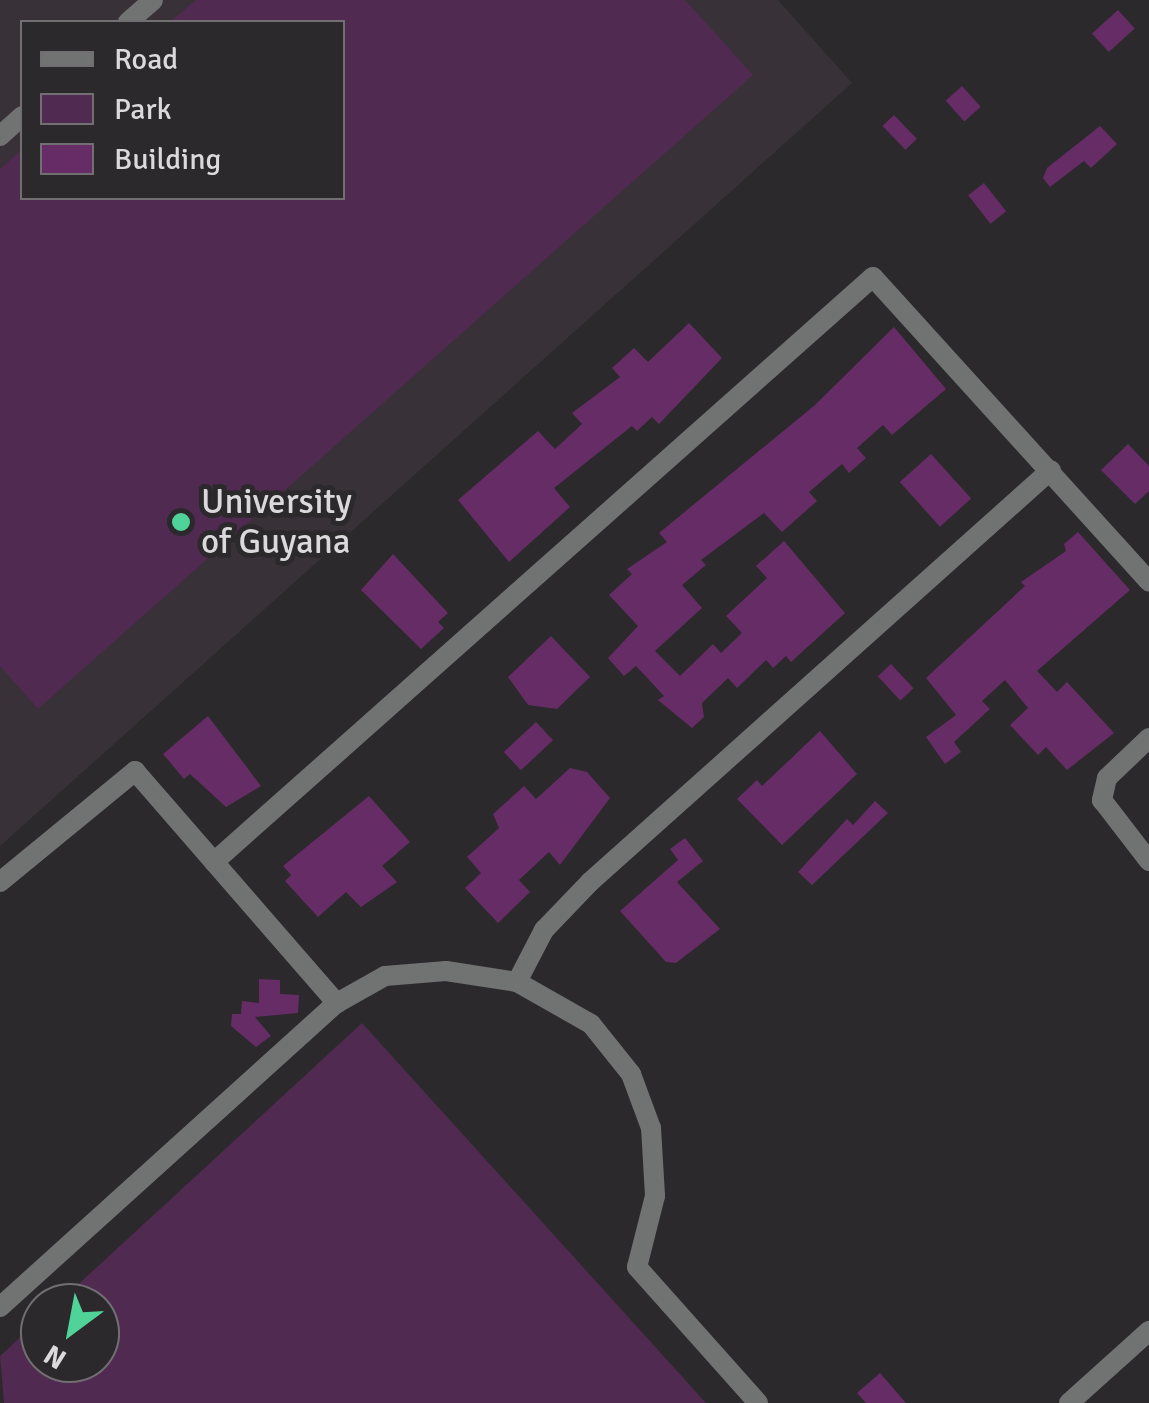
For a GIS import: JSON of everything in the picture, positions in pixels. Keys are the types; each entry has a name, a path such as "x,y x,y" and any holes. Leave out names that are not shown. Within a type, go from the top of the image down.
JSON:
{"street":[{"path":"130,20 153,0"},
{"path":"0,136 20,118"},
{"path":"214,862 873,277 1149,581"},
{"path":"516,982 544,930 590,882 1050,470"},
{"path":"1149,738 1107,778 1102,800 1149,860"},
{"path":"0,882 135,771 338,1003"},
{"path":"0,1307 338,1003 386,976 446,971 516,982 591,1024 631,1074 650,1128 655,1196 637,1267 758,1403"},
{"path":"1070,1403 1149,1331"}],"shaded area":[{"name":"University of Guyana","path":"0,0 778,0 852,83 0,846"}],"green space":[{"name":"University of Guyana","path":"196,0 685,0 753,75 38,709 0,666 0,169 20,151 20,200 345,200 345,20 172,20"},
{"path":"362,1023 706,1403 4,1403 0,1356 20,1338 20,1383 120,1383 120,1283 80,1283"}],"building":[{"path":"1118,10 1135,29 1109,52 1092,33"},
{"path":"962,86 981,107 964,122 946,101"},
{"path":"894,115 917,139 905,150 882,126"},
{"path":"1100,126 1117,144 1091,168 1084,161 1050,187 1043,178 1047,168"},
{"path":"984,183 1006,211 990,224 968,195"},
{"path":"689,323 722,358 659,424 652,417 637,431 632,426 554,488 570,507 509,562 458,500 538,431 555,449 582,424 572,413 620,377 612,368 634,348 648,362"},
{"path":"894,327 946,389 892,435 883,425 857,448 866,458 849,473 842,464 809,492 817,501 782,532 764,513 701,560 706,565 682,585 702,608 655,651 680,676 713,644 721,653 742,633 726,616 767,578 756,566 784,541 845,613 791,662 786,656 773,668 766,660 737,688 728,678 702,703 704,717 692,728 658,700 664,696 636,666 624,676 608,658 638,626 609,595 632,574 627,569 667,542 659,533 815,405"},
{"path":"1128,444 1149,466 1149,491 1135,504 1101,470"},
{"path":"931,454 971,499 940,527 900,482"},
{"path":"1078,532 1130,590 1037,671 1057,692 1067,682 1114,733 1067,770 1046,747 1038,755 1010,725 1028,708 1005,680 982,701 990,709 954,742 961,752 945,764 926,737 956,715 926,678 1025,586 1021,582 1066,551 1064,544"},
{"path":"393,554 448,613 438,622 444,628 421,649 361,590"},
{"path":"551,636 590,677 557,709 528,705 508,677"},
{"path":"891,664 914,688 900,700 878,676"},
{"path":"208,716 261,786 226,807 190,774 184,779 163,754"},
{"path":"536,722 553,740 521,770 504,752"},
{"path":"820,731 857,774 782,845 737,799 757,780 762,786"},
{"path":"570,768 587,772 610,798 560,865 549,852 519,880 530,892 498,923 465,888 481,873 467,857 499,828 493,814 524,786 536,799"},
{"path":"369,796 410,842 382,866 397,882 361,907 346,892 318,917 285,881 291,875 283,866"},
{"path":"875,801 888,813 812,885 798,872 847,819 853,825"},
{"path":"685,838 703,861 677,882 720,929 676,963 666,962 620,911 678,860 670,849"},
{"path":"259,979 280,980 280,994 299,995 298,1013 255,1017 271,1036 256,1047 231,1026 232,1014 241,1014 242,1001 259,1003"},
{"path":"880,1373 906,1403 866,1403 857,1393"}],"place":[{"name":"University of Guyana","path":"181,522"}]}
